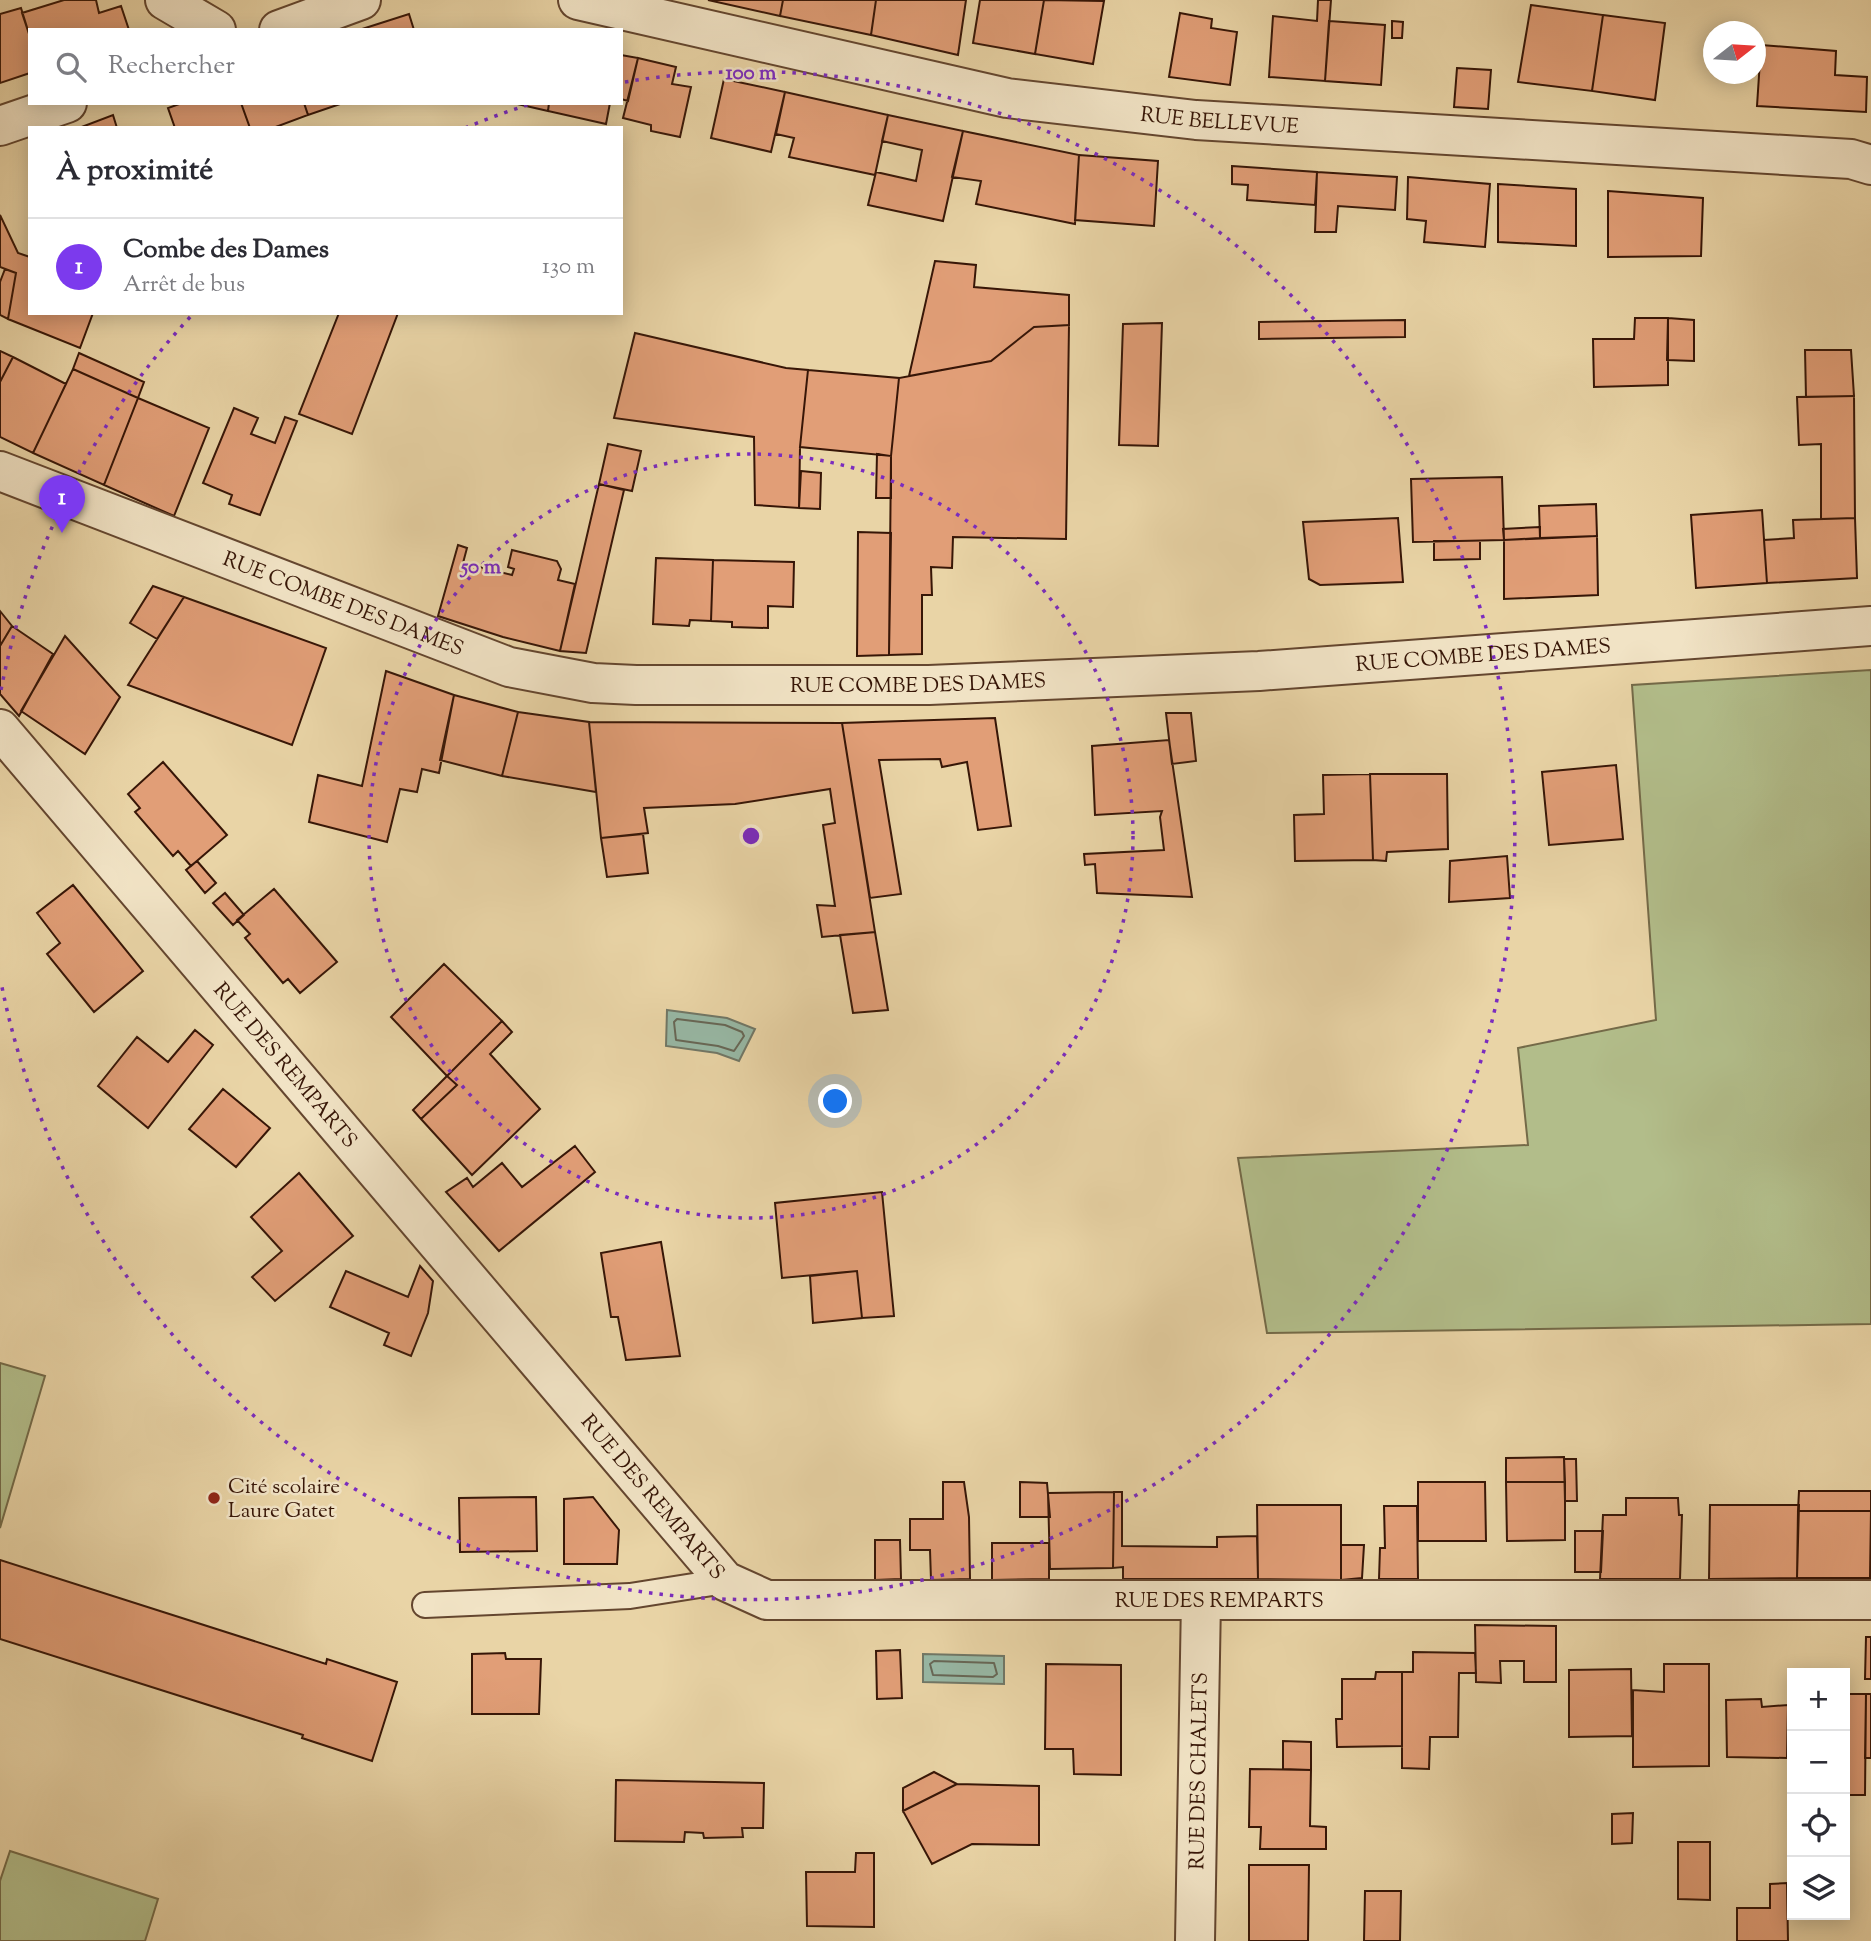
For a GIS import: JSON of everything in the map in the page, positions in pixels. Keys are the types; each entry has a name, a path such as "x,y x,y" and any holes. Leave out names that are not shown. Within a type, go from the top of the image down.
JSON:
{"street":[{"path":"165,0 213,28"},
{"path":"284,28 361,0"},
{"name":"RUE BELLEVUE","path":"578,0 1007,98 1196,120 1851,159 1871,165"},
{"path":"0,126 61,105"},
{"name":"RUE COMBE DES DAMES","path":"0,471 509,667 593,683 929,685 1231,672 1871,626"},
{"name":"RUE DES REMPARTS","path":"0,729 725,1581 766,1600 1871,1600"},
{"name":"RUE DES CHALETS","path":"1195,1941 1201,1600"}],"lane":[{"path":"425,1605 630,1596 725,1581"}],"green space":[{"path":"1871,670 1871,1324 1267,1333 1238,1158 1528,1145 1518,1048 1656,1020 1632,685"},
{"path":"0,1363 45,1376 0,1528"},
{"path":"10,1851 158,1899 145,1941 0,1941 0,1881"}],"water":[{"path":"667,1010 727,1018 755,1029 739,1061 717,1053 666,1046"},
{"path":"923,1654 1004,1656 1004,1684 923,1682"}],"building":[{"path":"64,0 96,0 99,13 121,6 128,28 28,28 28,31 22,13"},
{"path":"708,0 783,0 780,16"},
{"path":"783,0 876,0 871,35 780,16"},
{"path":"876,0 966,0 958,55 871,35"},
{"path":"980,0 1044,0 1035,54 973,43"},
{"path":"1044,0 1104,1 1093,64 1035,54"},
{"path":"1318,0 1331,0 1325,81 1269,77 1273,16 1317,21"},
{"path":"1531,5 1603,15 1592,91 1518,82"},
{"path":"21,8 28,31 28,74 0,83 0,14"},
{"path":"1180,13 1212,19 1211,28 1237,32 1230,85 1169,77"},
{"path":"409,14 413,28 365,28"},
{"path":"1603,15 1665,23 1655,100 1592,91"},
{"path":"1329,21 1385,25 1381,85 1325,81"},
{"path":"1392,21 1403,22 1402,38 1392,38"},
{"path":"1766,45 1836,51 1835,75 1867,77 1866,112 1757,106 1758,84 1766,84"},
{"path":"623,55 638,58 628,101 623,100"},
{"path":"638,58 676,67 672,84 691,87 680,137 651,131 651,125 623,118"},
{"path":"1457,68 1491,70 1488,109 1454,107"},
{"path":"724,79 785,92 771,152 711,138"},
{"path":"785,92 888,115 875,175 789,157 794,138 776,134"},
{"path":"176,105 242,105 249,126 174,126 168,108"},
{"path":"242,105 305,105 308,115 278,126 249,126"},
{"path":"305,105 337,105 308,115"},
{"path":"522,105 549,105 548,111"},
{"path":"549,105 610,105 606,124 548,111"},
{"path":"113,115 116,126 84,126"},
{"path":"888,115 963,131 943,221 868,205 876,172 916,181 922,150 882,141"},
{"path":"963,131 1079,155 1075,224 976,204 981,181 952,177"},
{"path":"1079,155 1158,161 1154,226 1075,220"},
{"path":"1232,166 1317,172 1315,205 1247,200 1248,185 1232,184"},
{"path":"1317,172 1397,177 1395,210 1338,206 1336,232 1315,232"},
{"path":"1408,177 1490,184 1485,247 1424,242 1426,221 1407,219"},
{"path":"1498,184 1576,189 1576,246 1498,242"},
{"path":"1608,191 1703,198 1701,256 1608,257"},
{"path":"0,215 18,253 28,256 28,315 92,315 80,348 8,319 16,273 0,267"},
{"path":"935,261 976,265 974,287 1069,295 1069,325 1034,327 991,361 909,376"},
{"path":"5,269 16,273 8,319 0,315 0,282"},
{"path":"338,315 397,315 352,434 299,414"},
{"path":"1635,318 1668,318 1668,385 1594,387 1593,339 1634,339"},
{"path":"1668,318 1694,320 1694,361 1667,360"},
{"path":"1405,320 1405,337 1259,339 1259,322"},
{"path":"1162,323 1158,446 1119,445 1123,324"},
{"path":"1069,325 1066,539 953,537 952,568 931,567 932,595 922,595 922,654 889,655 891,456 899,378 991,361 1034,327"},
{"path":"635,333 786,368 808,370 800,447 799,508 755,505 754,437 614,418"},
{"path":"1805,350 1851,350 1854,396 1806,397"},
{"path":"0,351 13,357 0,382"},
{"path":"79,353 144,382 138,398 73,369"},
{"path":"13,357 66,384 33,453 0,437 0,382"},
{"path":"73,369 138,398 104,485 33,453"},
{"path":"808,370 899,378 891,456 800,447"},
{"path":"1854,396 1855,518 1821,519 1821,444 1799,445 1797,397"},
{"path":"138,398 209,428 174,516 104,485"},
{"path":"234,408 258,418 251,434 275,443 285,417 297,421 260,515 229,504 232,495 203,483"},
{"path":"608,444 641,451 632,491 599,484"},
{"path":"877,454 891,456 891,498 876,498"},
{"path":"801,471 821,473 820,509 799,508"},
{"path":"1502,477 1504,540 1413,542 1411,479"},
{"path":"599,484 624,490 586,653 560,651"},
{"path":"1596,504 1597,536 1540,538 1539,506"},
{"path":"1762,510 1767,583 1696,588 1691,515"},
{"path":"1398,518 1403,582 1320,585 1309,579 1303,522"},
{"path":"1855,518 1857,578 1767,583 1764,540 1794,538 1793,520"},
{"path":"1540,527 1540,538 1504,540 1503,529"},
{"path":"858,532 891,533 889,655 857,656"},
{"path":"1597,536 1598,595 1504,599 1504,540"},
{"path":"1434,541 1480,541 1480,559 1434,560"},
{"path":"458,545 467,548 463,563 512,575 514,569 508,567 512,550 557,561 561,569 558,580 575,584 560,651 503,637 438,616"},
{"path":"656,558 713,560 711,621 690,620 689,626 653,624"},
{"path":"713,560 794,562 793,607 768,606 768,628 732,627 732,622 711,621"},
{"path":"153,586 184,597 157,639 130,623"},
{"path":"184,597 326,648 292,745 128,685"},
{"path":"0,611 12,626 0,646"},
{"path":"12,626 53,654 19,716 0,694 0,646"},
{"path":"65,636 120,697 85,754 21,711"},
{"path":"386,671 454,695 439,773 422,769 417,792 400,789 387,842 309,822 318,775 362,786"},
{"path":"454,695 518,712 502,776 440,760"},
{"path":"518,712 589,722 596,792 502,776"},
{"path":"1166,713 1191,713 1196,761 1172,764"},
{"path":"995,718 1011,826 978,830 967,762 942,767 940,759 879,760 901,894 870,898 842,723"},
{"path":"589,722 842,723 875,932 822,937 817,905 835,906 823,825 835,823 830,789 735,804 644,808 648,833 601,838"},
{"path":"1169,740 1192,897 1097,893 1095,864 1085,865 1084,854 1164,850 1160,817 1162,811 1095,815 1092,746"},
{"path":"163,762 227,835 191,866 178,851 173,856 135,812 140,808 128,794"},
{"path":"1616,765 1623,839 1549,845 1542,772"},
{"path":"1370,774 1447,774 1448,849 1387,852 1386,861 1373,860"},
{"path":"1370,774 1373,860 1295,861 1294,815 1324,814 1323,775"},
{"path":"643,834 648,873 607,877 601,838"},
{"path":"1507,856 1510,898 1449,902 1450,861"},
{"path":"197,861 216,883 205,893 186,870"},
{"path":"73,885 143,971 94,1012 47,954 60,943 37,913"},
{"path":"274,889 337,962 300,993 288,979 283,983 245,938 250,934 237,920"},
{"path":"225,893 244,915 233,925 213,903"},
{"path":"875,932 888,1010 853,1013 840,935"},
{"path":"444,964 502,1021 447,1076 391,1017"},
{"path":"502,1021 512,1032 490,1054 540,1109 472,1175 421,1119 457,1085 447,1076"},
{"path":"195,1030 213,1045 148,1128 98,1086 137,1037 168,1062"},
{"path":"447,1076 457,1085 421,1119 413,1110"},
{"path":"223,1089 270,1128 236,1167 189,1129"},
{"path":"575,1146 595,1172 499,1251 446,1192 467,1178 473,1187 502,1163 522,1187"},
{"path":"299,1173 353,1236 275,1301 252,1277 282,1251 251,1217"},
{"path":"882,1192 894,1316 862,1318 857,1271 782,1278 775,1203"},
{"path":"661,1242 680,1356 626,1360 618,1317 611,1317 601,1253"},
{"path":"420,1266 433,1281 428,1313 411,1356 384,1345 389,1333 330,1307 346,1271 408,1297"},
{"path":"857,1271 862,1318 813,1323 810,1276"},
{"path":"1564,1457 1565,1482 1506,1482 1506,1458"},
{"path":"1564,1459 1576,1459 1577,1501 1565,1501"},
{"path":"943,1482 964,1482 969,1517 970,1579 931,1580 930,1550 910,1550 910,1519 943,1519"},
{"path":"1020,1482 1047,1483 1050,1517 1020,1517"},
{"path":"1418,1482 1485,1482 1486,1541 1418,1541"},
{"path":"1506,1482 1565,1482 1565,1540 1507,1541"},
{"path":"1799,1491 1871,1491 1871,1511 1798,1511"},
{"path":"1114,1492 1122,1492 1122,1546 1217,1547 1217,1537 1257,1536 1258,1579 1123,1579 1123,1567 1113,1568"},
{"path":"1114,1492 1113,1568 1050,1569 1048,1493"},
{"path":"536,1497 537,1551 460,1552 459,1498"},
{"path":"593,1497 619,1530 617,1564 564,1564 564,1499"},
{"path":"1626,1498 1678,1498 1679,1515 1682,1515 1680,1579 1600,1579 1603,1515 1626,1515"},
{"path":"1257,1505 1341,1505 1341,1580 1258,1579"},
{"path":"1710,1505 1799,1505 1797,1578 1709,1579"},
{"path":"1384,1506 1417,1506 1418,1579 1379,1579 1380,1548 1385,1548"},
{"path":"1798,1511 1871,1511 1870,1578 1797,1578"},
{"path":"1575,1531 1603,1531 1601,1572 1575,1572"},
{"path":"875,1540 900,1540 901,1579 875,1580"},
{"path":"992,1543 1049,1543 1049,1579 992,1580"},
{"path":"1341,1545 1364,1545 1362,1578 1341,1580"},
{"path":"0,1560 326,1664 327,1659 397,1682 372,1761 302,1738 303,1735 0,1639"},
{"path":"1475,1625 1556,1626 1556,1682 1524,1682 1524,1661 1500,1661 1501,1683 1476,1682"},
{"path":"1866,1637 1871,1637 1871,1679 1865,1679"},
{"path":"900,1650 902,1698 877,1699 876,1651"},
{"path":"1413,1652 1475,1653 1476,1673 1459,1673 1458,1737 1430,1737 1429,1769 1402,1768 1402,1672 1413,1672"},
{"path":"505,1653 506,1659 541,1659 539,1714 472,1714 472,1654"},
{"path":"1046,1664 1121,1665 1121,1775 1074,1774 1073,1749 1045,1749"},
{"path":"1664,1664 1709,1664 1709,1766 1633,1767 1633,1690 1664,1692"},
{"path":"1631,1669 1632,1736 1569,1737 1569,1670"},
{"path":"1376,1672 1402,1672 1402,1746 1337,1747 1336,1719 1342,1719 1342,1679 1375,1679"},
{"path":"1850,1694 1866,1694 1865,1795 1850,1795"},
{"path":"1866,1694 1871,1694 1871,1758 1865,1758"},
{"path":"1761,1699 1762,1707 1787,1705 1787,1758 1727,1757 1726,1700"},
{"path":"1283,1741 1311,1742 1311,1770 1283,1769"},
{"path":"1250,1769 1311,1770 1310,1826 1326,1827 1326,1849 1260,1849 1261,1827 1249,1827"},
{"path":"934,1772 957,1784 903,1811 903,1788"},
{"path":"616,1780 764,1783 763,1828 742,1828 743,1837 704,1838 703,1833 685,1832 684,1842 615,1841"},
{"path":"957,1784 1039,1786 1039,1845 972,1844 932,1864 903,1811"},
{"path":"1633,1813 1632,1843 1612,1844 1612,1814"},
{"path":"1678,1842 1710,1842 1710,1900 1678,1899"},
{"path":"856,1853 874,1853 874,1927 807,1926 806,1872 855,1872"},
{"path":"1249,1865 1309,1865 1308,1941 1249,1941"},
{"path":"1787,1883 1788,1941 1737,1941 1737,1908 1770,1908 1770,1884"},
{"path":"1365,1891 1401,1891 1400,1941 1364,1941"}],"place":[{"name":"Combe des Dames","path":"62,533"},
{"name":"Cité scolaire Laure Gatet","path":"214,1498"}]}
